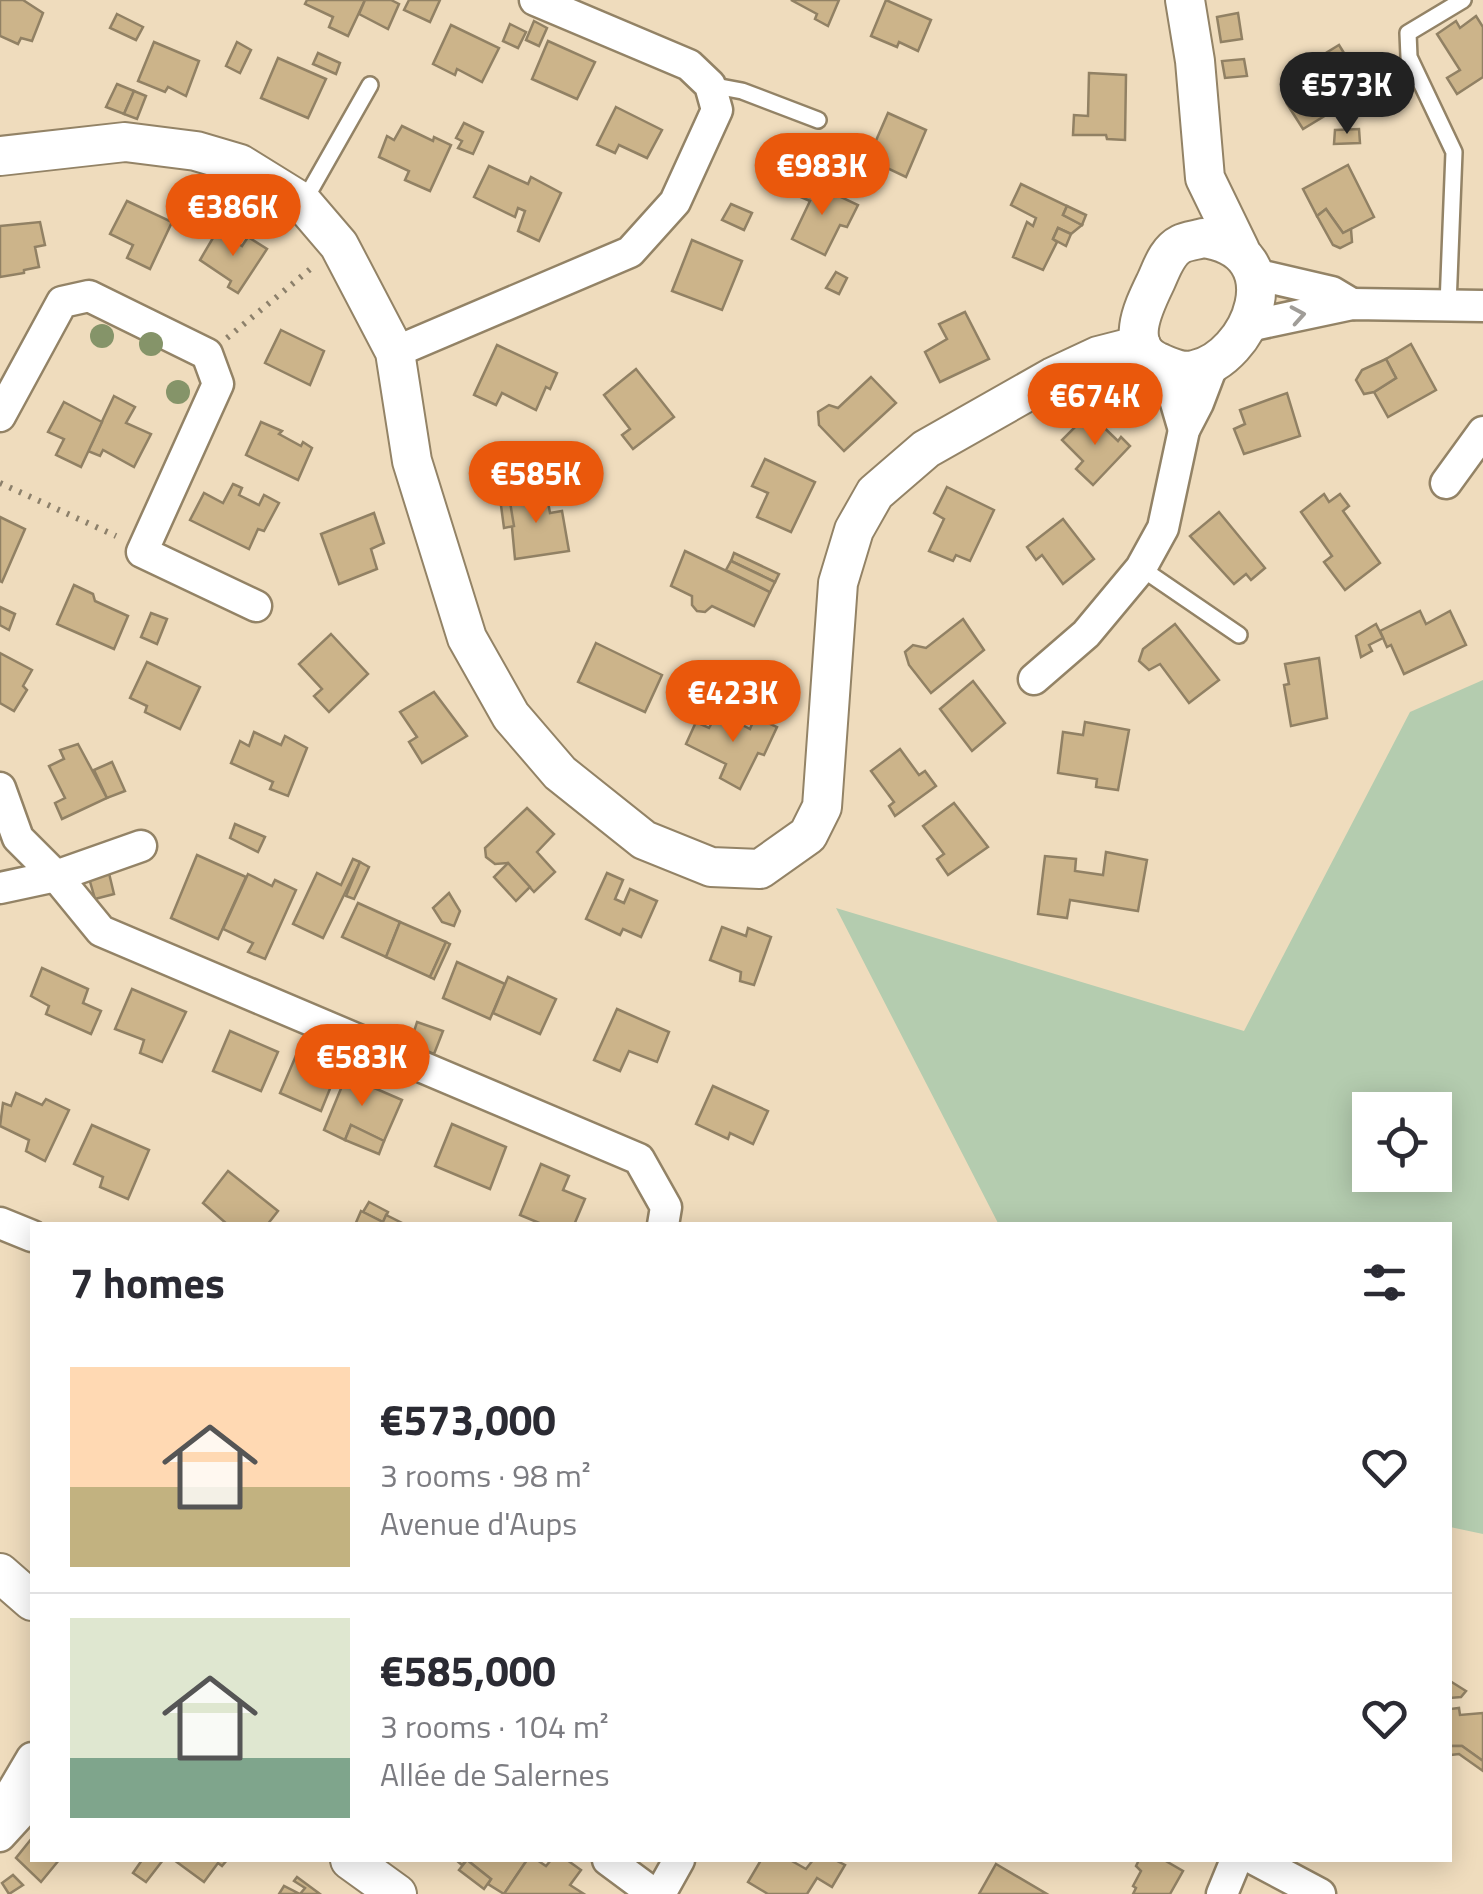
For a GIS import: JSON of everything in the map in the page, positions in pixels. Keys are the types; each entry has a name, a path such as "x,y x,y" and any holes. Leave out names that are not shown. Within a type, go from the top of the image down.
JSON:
{"street":[{"path":"395,352 630,252 675,202 717,110 710,85 689,65 534,0"},
{"path":"0,156 125,142 196,151 240,164 303,202 339,245 395,352 412,461 450,585 467,638 511,716 560,773 644,840 712,867 760,870 808,834 822,806 838,583 854,530 875,492 926,449 1052,376 1098,356 1153,355 1178,370 1196,370 1220,358 1256,306 1259,287 1206,178 1185,0"},
{"path":"1184,430 1138,328 1167,257 1180,244 1206,178"},
{"path":"1180,244 1203,238 1222,240 1247,262 1332,292 1352,304"},
{"path":"0,416 62,302 89,296 206,354 218,384 142,552 256,606"},
{"path":"1052,376 1147,300"},
{"path":"1244,327 1352,304 1483,306"},
{"path":"1034,680 1086,634 1141,568 1163,528 1184,430 1214,361"},
{"path":"1446,484 1483,432"},
{"path":"0,788 18,838 56,876 101,931 639,1160 664,1216"},
{"path":"0,888 56,876 141,846"},
{"path":"0,1223 30,1235"},
{"path":"0,1573 30,1599"},
{"path":"0,1599 30,1624"},
{"path":"0,1812 30,1761"},
{"path":"0,1836 30,1804"},
{"path":"353,1862 397,1894"},
{"path":"611,1862 657,1894 678,1862"},
{"path":"1222,1894 1235,1862"},
{"path":"1260,1862 1320,1894"}],"lane":[{"path":"1448,305 1454,152 1409,57 1408,34 1464,0"},
{"path":"303,202 370,84"},
{"path":"710,85 742,92 818,120"},
{"path":"1141,568 1239,635"}],"path":[{"path":"206,354 339,245"},
{"path":"0,483 115,535"}],"green space":[{"path":"1483,680 1483,1534 1452,1527 1452,1222 997,1222 836,908 1244,1031 1410,712"}],"building":[{"path":"0,0 23,0 43,13 32,41 21,38 18,44 0,36"},
{"path":"307,0 365,0 348,36 329,27 333,17 305,4"},
{"path":"365,0 391,0 399,4 388,29 359,14"},
{"path":"409,0 440,0 430,22 404,10"},
{"path":"791,0 839,0 828,26 815,19 817,14"},
{"path":"886,0 931,20 918,51 871,36"},
{"path":"1238,13 1242,39 1221,42 1217,17"},
{"path":"117,14 143,27 136,40 110,28"},
{"path":"1476,16 1483,27 1483,77 1457,94 1447,78 1460,70 1437,34 1456,21 1460,28"},
{"path":"534,21 547,28 539,46 526,40"},
{"path":"510,24 526,32 518,48 503,41"},
{"path":"451,25 499,48 482,82 457,69 455,75 433,64"},
{"path":"548,41 595,62 577,99 532,79"},
{"path":"154,42 199,61 186,96 168,87 165,92 138,81"},
{"path":"237,42 251,50 240,73 226,66"},
{"path":"1339,45 1357,74 1341,86 1351,100 1303,129 1287,104 1302,95 1286,70 1308,56 1311,62"},
{"path":"318,53 340,63 336,74 313,64"},
{"path":"278,58 326,79 308,118 261,98"},
{"path":"1244,59 1247,76 1225,78 1222,61"},
{"path":"1089,73 1126,75 1125,140 1107,139 1106,135 1073,135 1074,115 1088,116"},
{"path":"117,84 134,91 124,114 106,107"},
{"path":"134,91 146,96 137,119 124,114"},
{"path":"616,107 662,130 647,158 619,145 615,153 597,145"},
{"path":"888,113 926,130 906,177 868,159"},
{"path":"464,123 483,132 473,154 458,148 462,141 456,138"},
{"path":"402,126 451,145 430,191 405,180 409,171 379,157 387,136 394,140"},
{"path":"1359,129 1360,143 1334,144 1335,130"},
{"path":"1348,165 1374,217 1343,233 1326,209 1317,216 1303,189"},
{"path":"489,166 528,184 531,177 561,193 539,241 518,231 525,211 518,208 515,217 474,197"},
{"path":"807,181 858,205 847,227 840,225 825,255 792,239 810,201 798,196"},
{"path":"1021,184 1067,206 1063,215 1082,225 1071,234 1058,228 1053,239 1057,242 1043,270 1013,257 1027,222 1033,226 1036,218 1011,205"},
{"path":"127,201 172,222 150,269 127,258 133,245 110,234"},
{"path":"731,204 752,213 744,230 722,220"},
{"path":"1067,206 1086,215 1082,225 1063,215"},
{"path":"1326,209 1343,233 1351,229 1352,242 1340,248 1333,245 1317,216"},
{"path":"40,222 45,245 35,247 39,267 0,277 0,226"},
{"path":"1058,228 1071,234 1066,246 1053,239"},
{"path":"217,231 242,246 248,237 267,249 238,293 228,287 231,281 200,260"},
{"path":"692,240 742,261 722,310 672,291"},
{"path":"836,272 847,278 839,294 826,288"},
{"path":"965,312 989,359 940,382 925,352 947,339 939,324"},
{"path":"281,330 324,351 310,385 265,363"},
{"path":"1411,344 1436,390 1388,417 1374,392 1396,378 1386,359"},
{"path":"497,345 557,373 536,410 502,393 496,405 474,395"},
{"path":"1386,359 1396,378 1364,394 1356,380 1362,370"},
{"path":"636,369 674,417 633,449 622,435 630,429 604,395"},
{"path":"871,377 896,403 844,451 819,425 818,412 829,405 838,408"},
{"path":"1287,393 1300,436 1244,454 1234,429 1245,424 1240,410"},
{"path":"114,396 135,407 126,423 151,434 134,467 103,450 100,456 88,451"},
{"path":"64,402 102,422 81,467 56,455 64,439 48,432"},
{"path":"1089,413 1118,441 1121,437 1130,446 1093,485 1076,469 1083,461 1062,440"},
{"path":"261,422 282,431 279,434 301,446 303,442 312,448 298,480 246,455"},
{"path":"765,459 815,482 791,532 757,517 768,493 752,486"},
{"path":"233,484 242,488 239,495 259,505 264,495 279,503 264,531 258,529 249,549 190,520 204,493 223,503"},
{"path":"947,487 994,510 970,561 956,555 953,561 929,551 944,519 934,513"},
{"path":"546,491 550,513 562,511 569,551 515,559 509,496"},
{"path":"1324,494 1329,502 1340,494 1349,506 1343,511 1380,563 1345,590 1324,562 1332,556 1301,512"},
{"path":"509,496 514,526 504,528 500,498"},
{"path":"1219,512 1265,568 1251,580 1246,574 1234,584 1190,536"},
{"path":"374,513 384,543 371,549 377,569 339,584 321,534"},
{"path":"0,517 25,529 2,582 0,581"},
{"path":"1063,519 1094,559 1063,584 1042,555 1036,560 1027,547"},
{"path":"685,551 770,592 754,626 712,606 705,612 697,611 692,596 671,586"},
{"path":"734,553 779,574 775,582 731,561"},
{"path":"731,561 775,582 770,592 726,570"},
{"path":"74,585 93,594 95,601 128,616 114,649 57,624"},
{"path":"0,607 15,614 9,630 0,625"},
{"path":"1420,611 1426,624 1450,611 1466,645 1404,674 1380,631"},
{"path":"151,613 167,619 157,644 141,637"},
{"path":"963,619 984,650 931,693 909,665 905,652 913,645 926,648"},
{"path":"1175,624 1219,680 1189,703 1160,664 1149,670 1139,661 1143,649"},
{"path":"1376,624 1383,638 1369,645 1372,651 1361,657 1356,636"},
{"path":"331,634 368,674 329,712 314,696 322,689 299,664"},
{"path":"596,643 662,675 645,712 578,682"},
{"path":"0,653 32,670 23,686 27,690 14,711 0,703"},
{"path":"1319,658 1327,718 1291,726 1284,685 1289,684 1285,664"},
{"path":"147,662 200,687 180,729 145,712 147,706 130,698"},
{"path":"973,681 1005,723 972,751 940,709"},
{"path":"434,692 467,736 422,763 409,742 417,737 400,712"},
{"path":"718,712 750,729 755,717 777,727 764,755 758,753 740,789 720,778 726,764 686,744 696,722 709,728"},
{"path":"1085,722 1129,730 1118,790 1096,787 1097,779 1058,773 1063,732 1083,735"},
{"path":"254,732 281,745 285,736 307,748 288,796 270,789 273,782 231,763 240,741 249,746"},
{"path":"78,744 107,798 62,819 55,803 65,798 49,766 64,759 60,750"},
{"path":"900,749 919,775 925,771 936,786 895,816 889,806 894,802 871,771"},
{"path":"112,762 125,791 107,798 94,770"},
{"path":"954,803 988,847 948,875 937,859 944,854 923,826"},
{"path":"527,808 554,834 537,852 555,872 534,892 508,863 495,864 486,857 485,848"},
{"path":"235,824 265,837 258,852 230,838"},
{"path":"1106,852 1147,860 1138,911 1070,900 1067,918 1038,914 1045,856 1076,859 1075,871 1103,875"},
{"path":"197,855 246,877 218,939 171,918"},
{"path":"353,859 360,862 323,938 293,924 317,873 341,885"},
{"path":"360,862 369,867 354,899 346,896"},
{"path":"508,863 530,887 516,901 494,877"},
{"path":"107,865 114,894 95,899 87,871"},
{"path":"607,873 623,880 615,899 624,903 630,889 657,901 641,937 623,929 620,935 586,919"},
{"path":"248,874 272,886 275,880 296,890 265,959 248,952 253,943 223,929"},
{"path":"449,893 460,911 454,926 442,922 433,908"},
{"path":"358,903 400,922 386,957 342,937"},
{"path":"400,922 446,942 430,977 386,957"},
{"path":"722,927 746,936 748,928 771,937 754,985 740,981 741,972 710,960"},
{"path":"446,942 450,944 434,979 430,977"},
{"path":"457,962 505,984 490,1019 443,998"},
{"path":"42,968 88,989 83,1003 101,1011 91,1034 46,1014 49,1006 31,996"},
{"path":"508,977 556,999 540,1034 493,1013"},
{"path":"132,989 186,1012 162,1062 140,1053 144,1040 115,1029"},
{"path":"617,1009 669,1032 657,1062 629,1051 620,1071 594,1060"},
{"path":"417,1022 443,1031 434,1054 410,1044"},
{"path":"230,1031 278,1052 261,1091 213,1071"},
{"path":"300,1046 316,1052 314,1058 338,1069 321,1111 280,1093"},
{"path":"349,1069 367,1078 365,1084 402,1100 384,1141 351,1125 345,1140 324,1130"},
{"path":"713,1086 768,1111 753,1144 730,1133 728,1139 696,1124"},
{"path":"16,1093 42,1105 46,1099 69,1110 45,1161 26,1151 29,1140 0,1126 3,1103 11,1106"},
{"path":"452,1124 506,1147 490,1189 435,1166"},
{"path":"92,1125 149,1150 128,1199 100,1187 103,1177 74,1164"},
{"path":"351,1125 384,1141 379,1154 345,1140"},
{"path":"541,1164 569,1176 563,1190 585,1199 575,1222 537,1222 520,1215"},
{"path":"228,1171 278,1211 269,1222 225,1222 203,1203"},
{"path":"369,1202 388,1212 383,1222 363,1212"},
{"path":"361,1211 383,1222 356,1222"},
{"path":"1452,1682 1466,1691 1461,1697 1452,1698"},
{"path":"1459,1708 1460,1715 1483,1713 1483,1761 1462,1746 1452,1746 1452,1709"},
{"path":"1452,1746 1462,1746 1483,1761 1483,1771 1459,1754 1452,1755"},
{"path":"30,1840 30,1862 57,1862 41,1882 16,1858"},
{"path":"141,1862 161,1862 146,1882 133,1873"},
{"path":"177,1862 225,1862 222,1866 218,1863 204,1882"},
{"path":"470,1862 526,1862 504,1894 488,1884 491,1879"},
{"path":"470,1862 491,1879 484,1889 459,1870"},
{"path":"526,1862 546,1866 549,1862 570,1862 581,1870 570,1885 584,1894 504,1894"},
{"path":"760,1862 794,1862 806,1869 811,1862 845,1865 832,1887 817,1878 807,1894 768,1894 748,1882"},
{"path":"1138,1862 1167,1862 1183,1871 1170,1894 1133,1894 1141,1871 1136,1866"},
{"path":"996,1864 1047,1894 979,1894"},
{"path":"13,1875 23,1885 9,1894 2,1883"},
{"path":"297,1877 320,1894 300,1894 305,1888 294,1881"},
{"path":"284,1886 300,1894 279,1894"}]}
